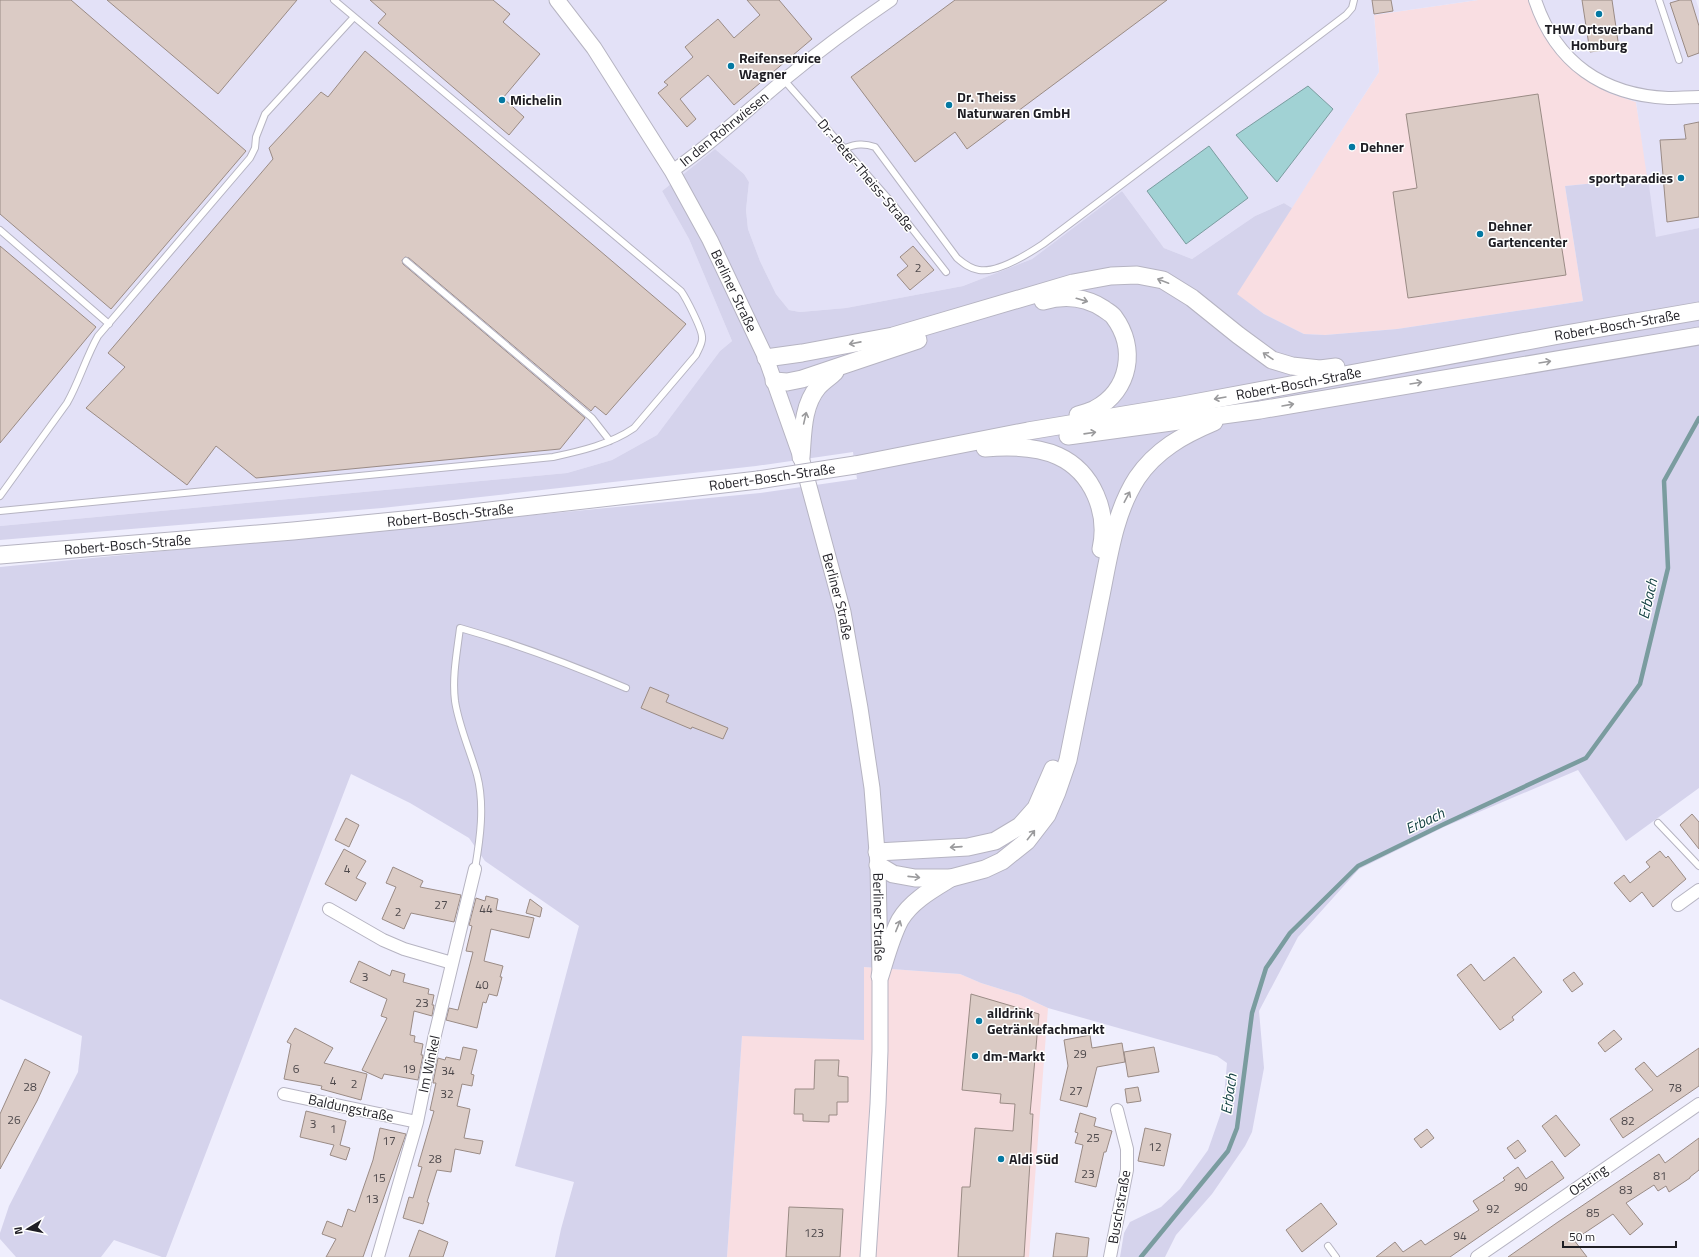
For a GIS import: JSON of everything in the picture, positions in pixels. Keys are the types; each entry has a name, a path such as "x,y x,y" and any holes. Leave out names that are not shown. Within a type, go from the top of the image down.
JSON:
{"main road":[{"path":"766,358 802,353 893,336 1073,283 1111,276 1137,275 1163,280 1192,298 1272,360 1292,366 1320,369 1360,365 1554,336"},
{"path":"774,381 787,382 802,379 1049,299 1072,297 1096,304 1114,316 1125,338 1129,360 1123,381 1110,399 1095,410 1028,431"},
{"name":"Robert-Bosch-Straße","path":"0,555 324,528 454,515 758,480 899,457 1028,431 1186,404 1554,336 1699,311"},
{"name":"Robert-Bosch-Straße","path":"899,457 1260,410 1699,336"},
{"path":"801,457 804,422 809,404 818,387 841,367"},
{"path":"877,859 893,874 915,878 951,878 986,869 1002,861 1026,840 1046,815 1057,792 1068,760 1109,533 1137,478 1160,453 1176,440 1194,430 1220,419 1260,410"},
{"path":"959,450 1000,447 1026,448 1058,455 1068,461 1083,474 1095,492 1109,533"},
{"path":"877,859 968,847 995,841 1020,826 1036,808 1056,761 1105,554"},
{"path":"880,976 901,919 913,904 951,878"}],"street":[{"name":"Berliner Straße","path":"557,0 594,48 672,171 710,240 766,358 801,457 842,612 852,658 872,788 877,859 880,976 878,1104 868,1257"},
{"name":"In den Rohrwiesen","path":"672,171 701,152 784,80 839,36 890,0"},
{"path":"1535,0 1547,28 1560,49 1575,64 1592,77 1613,88 1635,93 1669,98 1699,97"},
{"name":"Im Winkel","path":"378,1257 417,1122 452,963 476,869"},
{"path":"1678,905 1699,890"},
{"path":"329,909 383,940 404,949 452,963"},
{"name":"Baldungstraße","path":"284,1094 417,1122"},
{"name":"Ostring","path":"1477,1257 1699,1104"},
{"name":"Buschstraße","path":"1110,1257 1127,1170 1127,1149 1117,1110"}],"lane":[{"path":"0,511 553,457 610,441 624,435 634,428 696,355 702,337 687,300 681,291 334,0"},
{"path":"844,148 856,144 866,144 875,147 957,258 973,268 979,270 989,270 1016,259 1043,244 1346,15 1352,8 1354,0"},
{"path":"1659,0 1680,60"},
{"path":"0,496 68,403 75,390 93,345 109,324 250,158 255,148 256,137 265,114 354,17"},
{"name":"Dr.-Peter-Theiss-Straße","path":"784,80 892,203 946,272"},
{"path":"0,230 109,324"},
{"path":"406,261 592,418 610,441"},
{"path":"476,869 480,839 481,806 477,776 455,701 455,672 460,628 505,641 571,664 626,688"},
{"path":"1658,823 1699,866"},
{"path":"1328,1246 1336,1257"}],"shaded area":[{"path":"0,0 1478,0 1374,15 1379,72 1292,208 1284,203 1255,216 1192,259 1164,248 1122,191 1032,259 963,286 846,308 800,312 789,310 776,294 760,261 748,229 746,210 749,182 744,174 715,149 662,191 689,239 732,341 720,351 657,435 612,460 567,473 0,526"},
{"path":"1478,0 1531,0 1609,93 1636,102 1648,178 1565,186 1583,301 1397,329 1325,335 1304,334 1264,314 1236,294 1379,72 1374,15"},
{"path":"1531,0 1696,0 1699,10 1699,228 1656,238 1636,102 1609,93 1587,81 1555,51 1538,22"},
{"path":"1308,86 1333,109 1277,182 1236,135"},
{"path":"1209,146 1248,198 1186,244 1147,191"},
{"path":"715,149 744,174 749,182 746,210 748,229 760,261 776,294 789,310 800,312 846,308 963,286 1032,259 1122,191 1164,248 1192,259 1255,216 1284,203 1292,208 1237,294 1264,314 1304,334 1325,335 1397,329 1583,301 1565,186 1648,178 1656,237 1699,228 1699,788 1626,841 1578,770 1444,827 1359,869 1298,937 1259,1011 1264,1068 1252,1132 1245,1146 1212,1194 1176,1235 1165,1257 1120,1257 1124,1233 1130,1222 1161,1207 1180,1189 1208,1150 1223,1107 1227,1063 1217,1056 1048,1008 1020,995 981,983 960,974 864,967 864,1040 742,1036 727,1257 555,1257 574,1182 515,1166 579,926 485,861 469,838 410,803 351,774 166,1257 162,1257 114,1240 101,1257 16,1257 0,1239 0,1233 9,1206 78,1072 82,1036 0,999 0,567 760,493 857,479 853,452 756,466 382,508 0,540 0,526 567,473 612,460 657,435 720,351 732,341 689,239 662,191"},
{"path":"864,967 960,974 981,983 1020,995 1048,1008 1029,1257 727,1257 742,1035 864,1040"}],"building":[{"path":"0,0 71,0 246,151 111,309 0,214"},
{"path":"107,0 297,0 218,94"},
{"name":"Michelin","path":"370,0 493,0 510,14 503,22 540,54 503,98 524,117 509,135 378,23 386,14"},
{"name":"Reifenservice Wagner","path":"747,0 779,0 812,39 734,105 708,75 680,99 696,119 687,127 658,93 668,85 664,82 693,57 685,47 718,19 734,38 760,15"},
{"name":"Dr. Theiss Naturwaren GmbH","path":"955,0 1167,0 967,149 955,132 915,162 851,77"},
{"path":"1372,0 1391,0 1393,11 1374,14"},
{"name":"THW Ortsverband Homburg","path":"1582,0 1612,0 1619,48 1590,52"},
{"path":"1680,0 1691,0 1699,26 1699,53 1688,57 1670,3"},
{"path":"365,51 686,324 606,415 595,406 591,411 409,258 405,257 402,260 403,264 585,418 560,449 256,478 216,446 187,485 86,408 125,367 108,353 273,159 269,148 321,92 328,97"},
{"name":"Dehner Gartencenter","path":"1538,94 1566,275 1408,298 1393,192 1417,188 1406,114"},
{"name":"sportparadies","path":"1699,122 1699,217 1667,222 1660,140 1686,139 1684,125"},
{"path":"0,246 96,327 0,443"},
{"path":"913,246 934,270 910,290 897,275 908,266 900,257"},
{"path":"650,687 669,695 666,702 728,728 723,739 692,727 691,729 641,708"},
{"path":"1692,814 1699,822 1699,849 1680,825"},
{"path":"346,818 359,825 349,847 335,840"},
{"path":"344,849 366,861 356,878 366,883 356,901 325,884"},
{"path":"1660,851 1666,858 1668,856 1686,879 1653,907 1642,892 1630,902 1614,883 1624,875 1630,883 1650,867 1646,862"},
{"path":"393,867 423,881 420,887 461,895 454,922 411,913 404,929 382,919 396,887 386,883"},
{"path":"486,896 498,899 496,910 534,918 529,938 491,929 484,961 503,966 500,977 502,977 497,996 489,994 486,1003 483,1002 477,1028 446,1020 449,1008 458,1010 473,952 466,951 472,926 469,925 476,898 485,901"},
{"path":"530,899 542,908 540,917 526,913"},
{"path":"1514,957 1542,992 1512,1017 1514,1020 1500,1030 1457,975 1471,964 1484,981"},
{"path":"359,961 390,976 392,970 405,974 403,982 429,989 428,994 434,995 432,1016 414,1011 410,1035 415,1036 414,1042 423,1044 421,1055 423,1055 418,1080 384,1074 382,1079 362,1070 387,1018 381,1016 387,999 350,982"},
{"path":"1574,972 1583,984 1572,992 1563,980"},
{"path":"971,994 1039,1014 1030,1114 1033,1114 1024,1257 958,1257 962,1187 970,1187 975,1128 1013,1131 1015,1104 1000,1103 1001,1094 962,1090"},
{"path":"295,1028 333,1048 324,1063 367,1074 361,1100 321,1089 322,1086 284,1079 291,1044 287,1042"},
{"path":"1614,1030 1622,1039 1605,1052 1598,1043"},
{"path":"1090,1035 1092,1048 1122,1043 1125,1062 1097,1067 1087,1107 1060,1100 1068,1066 1064,1040"},
{"path":"463,1047 477,1050 471,1074 474,1075 472,1086 462,1084 457,1106 470,1109 464,1138 483,1141 480,1154 455,1149 451,1172 437,1170 427,1202 429,1203 423,1224 403,1218 409,1197 413,1198 422,1167 418,1166 434,1111 430,1110 436,1083 433,1083 438,1058 445,1060 446,1057 460,1060"},
{"path":"1154,1047 1159,1072 1128,1077 1124,1052"},
{"path":"1699,1048 1699,1086 1623,1138 1610,1119 1653,1090 1635,1069 1644,1062 1657,1077"},
{"path":"25,1059 50,1072 37,1101 0,1169 0,1114"},
{"path":"815,1060 839,1060 838,1076 848,1077 848,1102 837,1102 837,1115 829,1115 829,1122 803,1121 803,1114 794,1114 795,1089 814,1089"},
{"path":"1138,1087 1141,1101 1127,1103 1125,1089"},
{"path":"306,1111 346,1121 340,1145 350,1148 346,1160 330,1155 334,1145 300,1137"},
{"path":"1080,1113 1096,1118 1094,1126 1112,1131 1106,1152 1104,1152 1096,1187 1075,1182 1083,1145 1075,1143 1078,1133 1075,1132"},
{"path":"1556,1115 1580,1145 1565,1157 1542,1126"},
{"path":"380,1128 406,1134 363,1257 326,1257 336,1239 322,1234 327,1221 342,1227 348,1209 355,1212 373,1160"},
{"path":"1145,1128 1171,1134 1164,1166 1138,1161"},
{"path":"1427,1129 1434,1138 1421,1148 1414,1139"},
{"path":"1699,1138 1699,1170 1669,1192 1666,1186 1658,1191 1654,1185 1626,1203 1643,1224 1630,1235 1613,1214 1574,1240 1587,1257 1508,1257 1659,1154 1665,1163"},
{"path":"1518,1140 1526,1151 1515,1159 1507,1148"},
{"path":"1552,1161 1564,1178 1450,1257 1376,1257 1395,1242 1403,1252 1421,1240 1425,1245 1479,1210 1473,1201 1505,1180 1503,1178 1518,1167 1526,1179"},
{"path":"1321,1203 1337,1224 1302,1252 1286,1230"},
{"path":"789,1207 843,1209 840,1257 786,1257"},
{"path":"419,1230 448,1242 443,1257 409,1257"},
{"path":"1056,1233 1089,1238 1087,1257 1053,1257"}],"waterway":[{"name":"Erbach","path":"1141,1257 1228,1151 1237,1128 1252,1013 1266,968 1290,933 1358,866 1586,758 1640,684 1668,568 1664,481 1699,418"}],"place":[{"name":"THW Ortsverband Homburg","path":"1599,14"},
{"name":"Reifenservice Wagner","path":"731,66"},
{"name":"Michelin","path":"502,100"},
{"name":"Dr. Theiss Naturwaren GmbH","path":"949,105"},
{"name":"Dehner","path":"1352,147"},
{"name":"sportparadies","path":"1681,178"},
{"name":"Dehner Gartencenter","path":"1480,234"},
{"name":"alldrink Getränkefachmarkt","path":"979,1021"},
{"name":"dm-Markt","path":"975,1056"},
{"name":"Aldi Süd","path":"1001,1159"}]}
